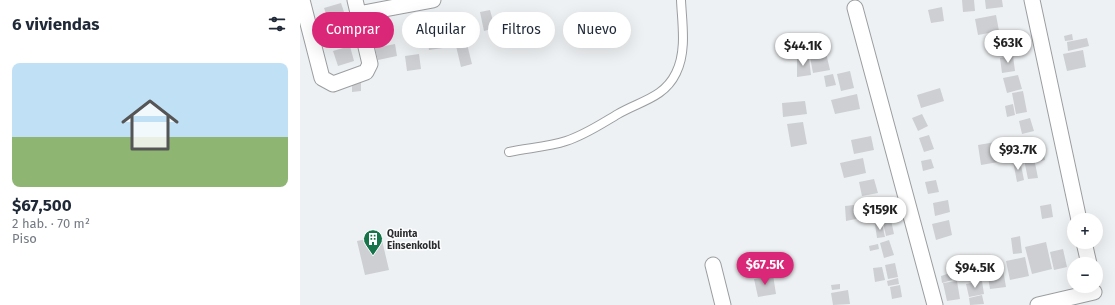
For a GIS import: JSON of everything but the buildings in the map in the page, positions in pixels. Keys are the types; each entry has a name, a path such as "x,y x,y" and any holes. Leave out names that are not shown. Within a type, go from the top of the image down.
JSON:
{"street":[{"path":"302,0 322,78 333,84 366,72 369,69 356,7 433,0"},
{"path":"1032,0 1078,213"},
{"path":"856,8 935,305"},
{"path":"713,265 723,305"},
{"path":"1038,305 1095,294"}],"lane":[{"path":"509,152 566,142 590,131 619,113 660,93 672,80 680,63 683,44 681,0"}],"place":[{"name":"Quinta Einsenkolbl","path":"373,256"}]}
